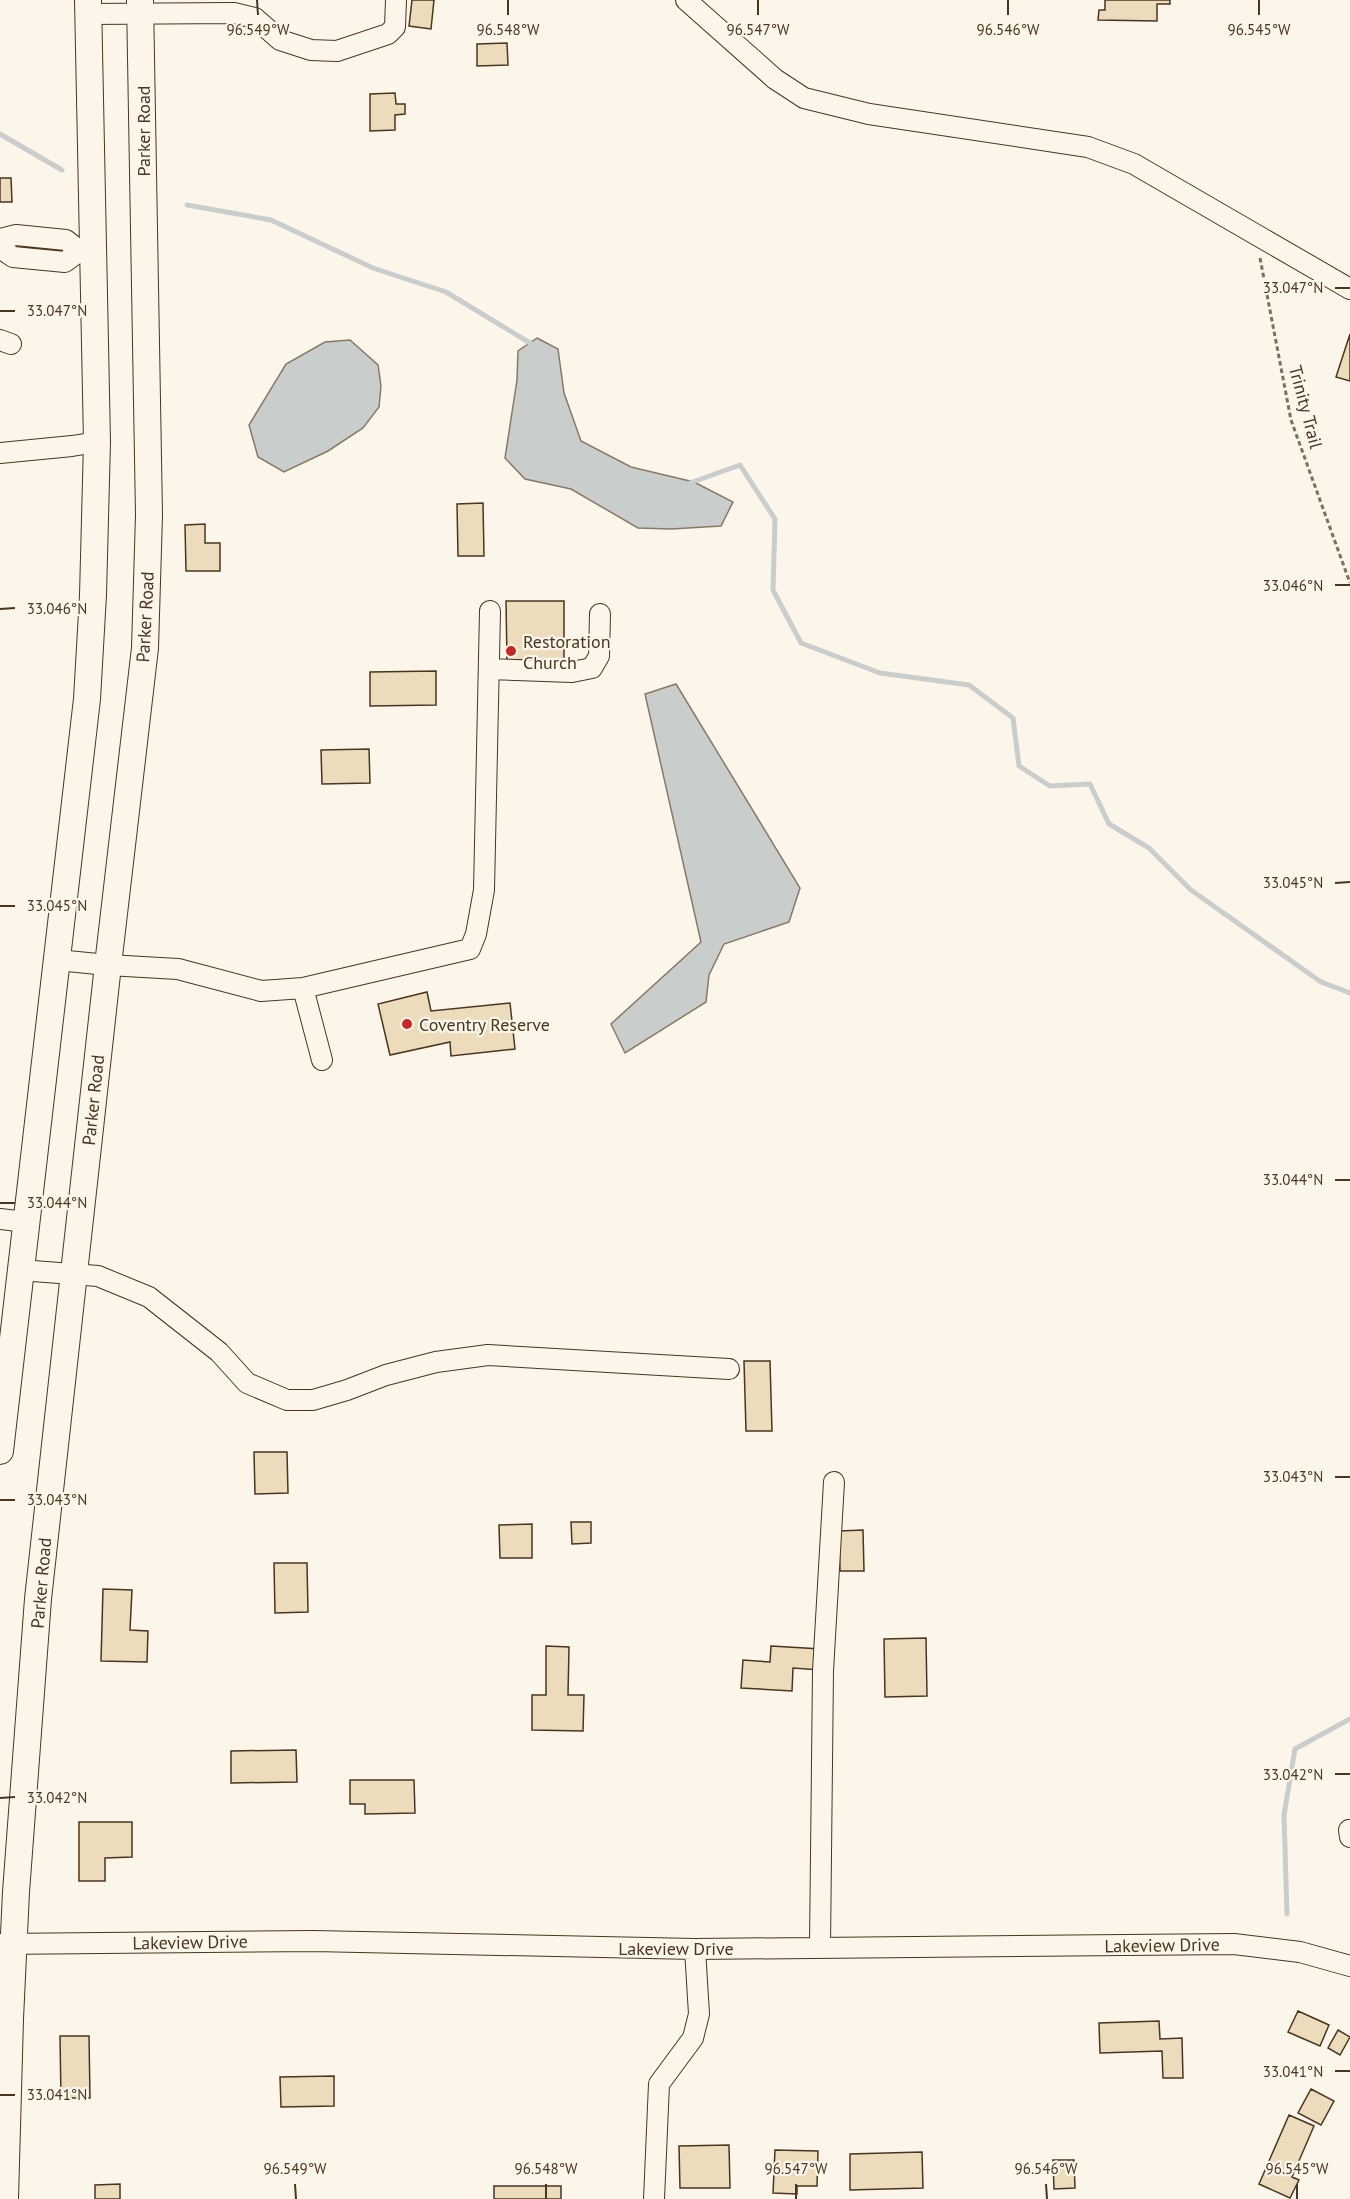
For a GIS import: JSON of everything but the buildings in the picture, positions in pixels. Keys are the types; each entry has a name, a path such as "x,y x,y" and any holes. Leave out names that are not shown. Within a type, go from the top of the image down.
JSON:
{"main road":[{"path":"0,1451 3,1399 87,699 93,595 97,442 86,250 88,7"},
{"name":"Parker Road","path":"5,2199 10,2019 7,1944 19,1853 38,1599 145,648 148,576 141,7"}],"street":[{"path":"88,7 141,7 234,13 255,18 280,40 311,50 337,51 388,34 395,27 396,0"},
{"path":"686,0 775,79 804,98 869,114 1088,147 1134,165 1350,289"},
{"path":"0,239 16,235 66,240 86,250"},
{"path":"0,248 13,257 65,262 86,250"},
{"path":"0,453 97,442"},
{"path":"57,960 178,969 261,991 303,988 470,949 476,934 484,890 490,610"},
{"path":"489,669 572,672 592,668 599,656 600,614"},
{"path":"303,988 322,1060"},
{"path":"0,1219 26,1222"},
{"path":"20,1270 98,1276 150,1297 219,1352 247,1383 287,1400 313,1400 426,1364 488,1355 729,1369"},
{"path":"820,1946 823,1671 834,1482"},
{"name":"Lakeview Drive","path":"7,1944 313,1941 695,1949 820,1946 1234,1944 1300,1952 1350,1966"},
{"path":"654,2199 659,2084 693,2038 699,2014 695,1949"}],"path":[{"name":"Trinity Trail","path":"1255,233 1292,420 1350,584"}],"shaded area":[{"path":"537,338 558,349 564,393 581,441 631,467 694,482 733,502 721,526 638,528 571,489 525,479 505,458 517,380 518,351"},
{"path":"350,340 378,365 381,386 379,407 363,428 328,451 284,472 258,457 249,425 286,364 325,342"},
{"path":"676,684 800,888 789,922 724,944 709,975 706,1002 625,1053 611,1024 701,942 645,694"}],"waterway":[{"path":"0,134 62,170"},
{"path":"187,205 271,220 373,268 446,292 530,343 531,349"},
{"path":"690,483 740,465 775,519 773,590 801,643 880,673 969,685 1013,718 1019,766 1050,786 1090,784 1109,824 1149,848 1191,890 1321,982 1350,993"},
{"path":"1287,1914 1284,1815 1295,1749 1350,1719"}],"place":[{"name":"Restoration Church","path":"511,651"},
{"name":"Coventry Reserve","path":"407,1024"}]}
